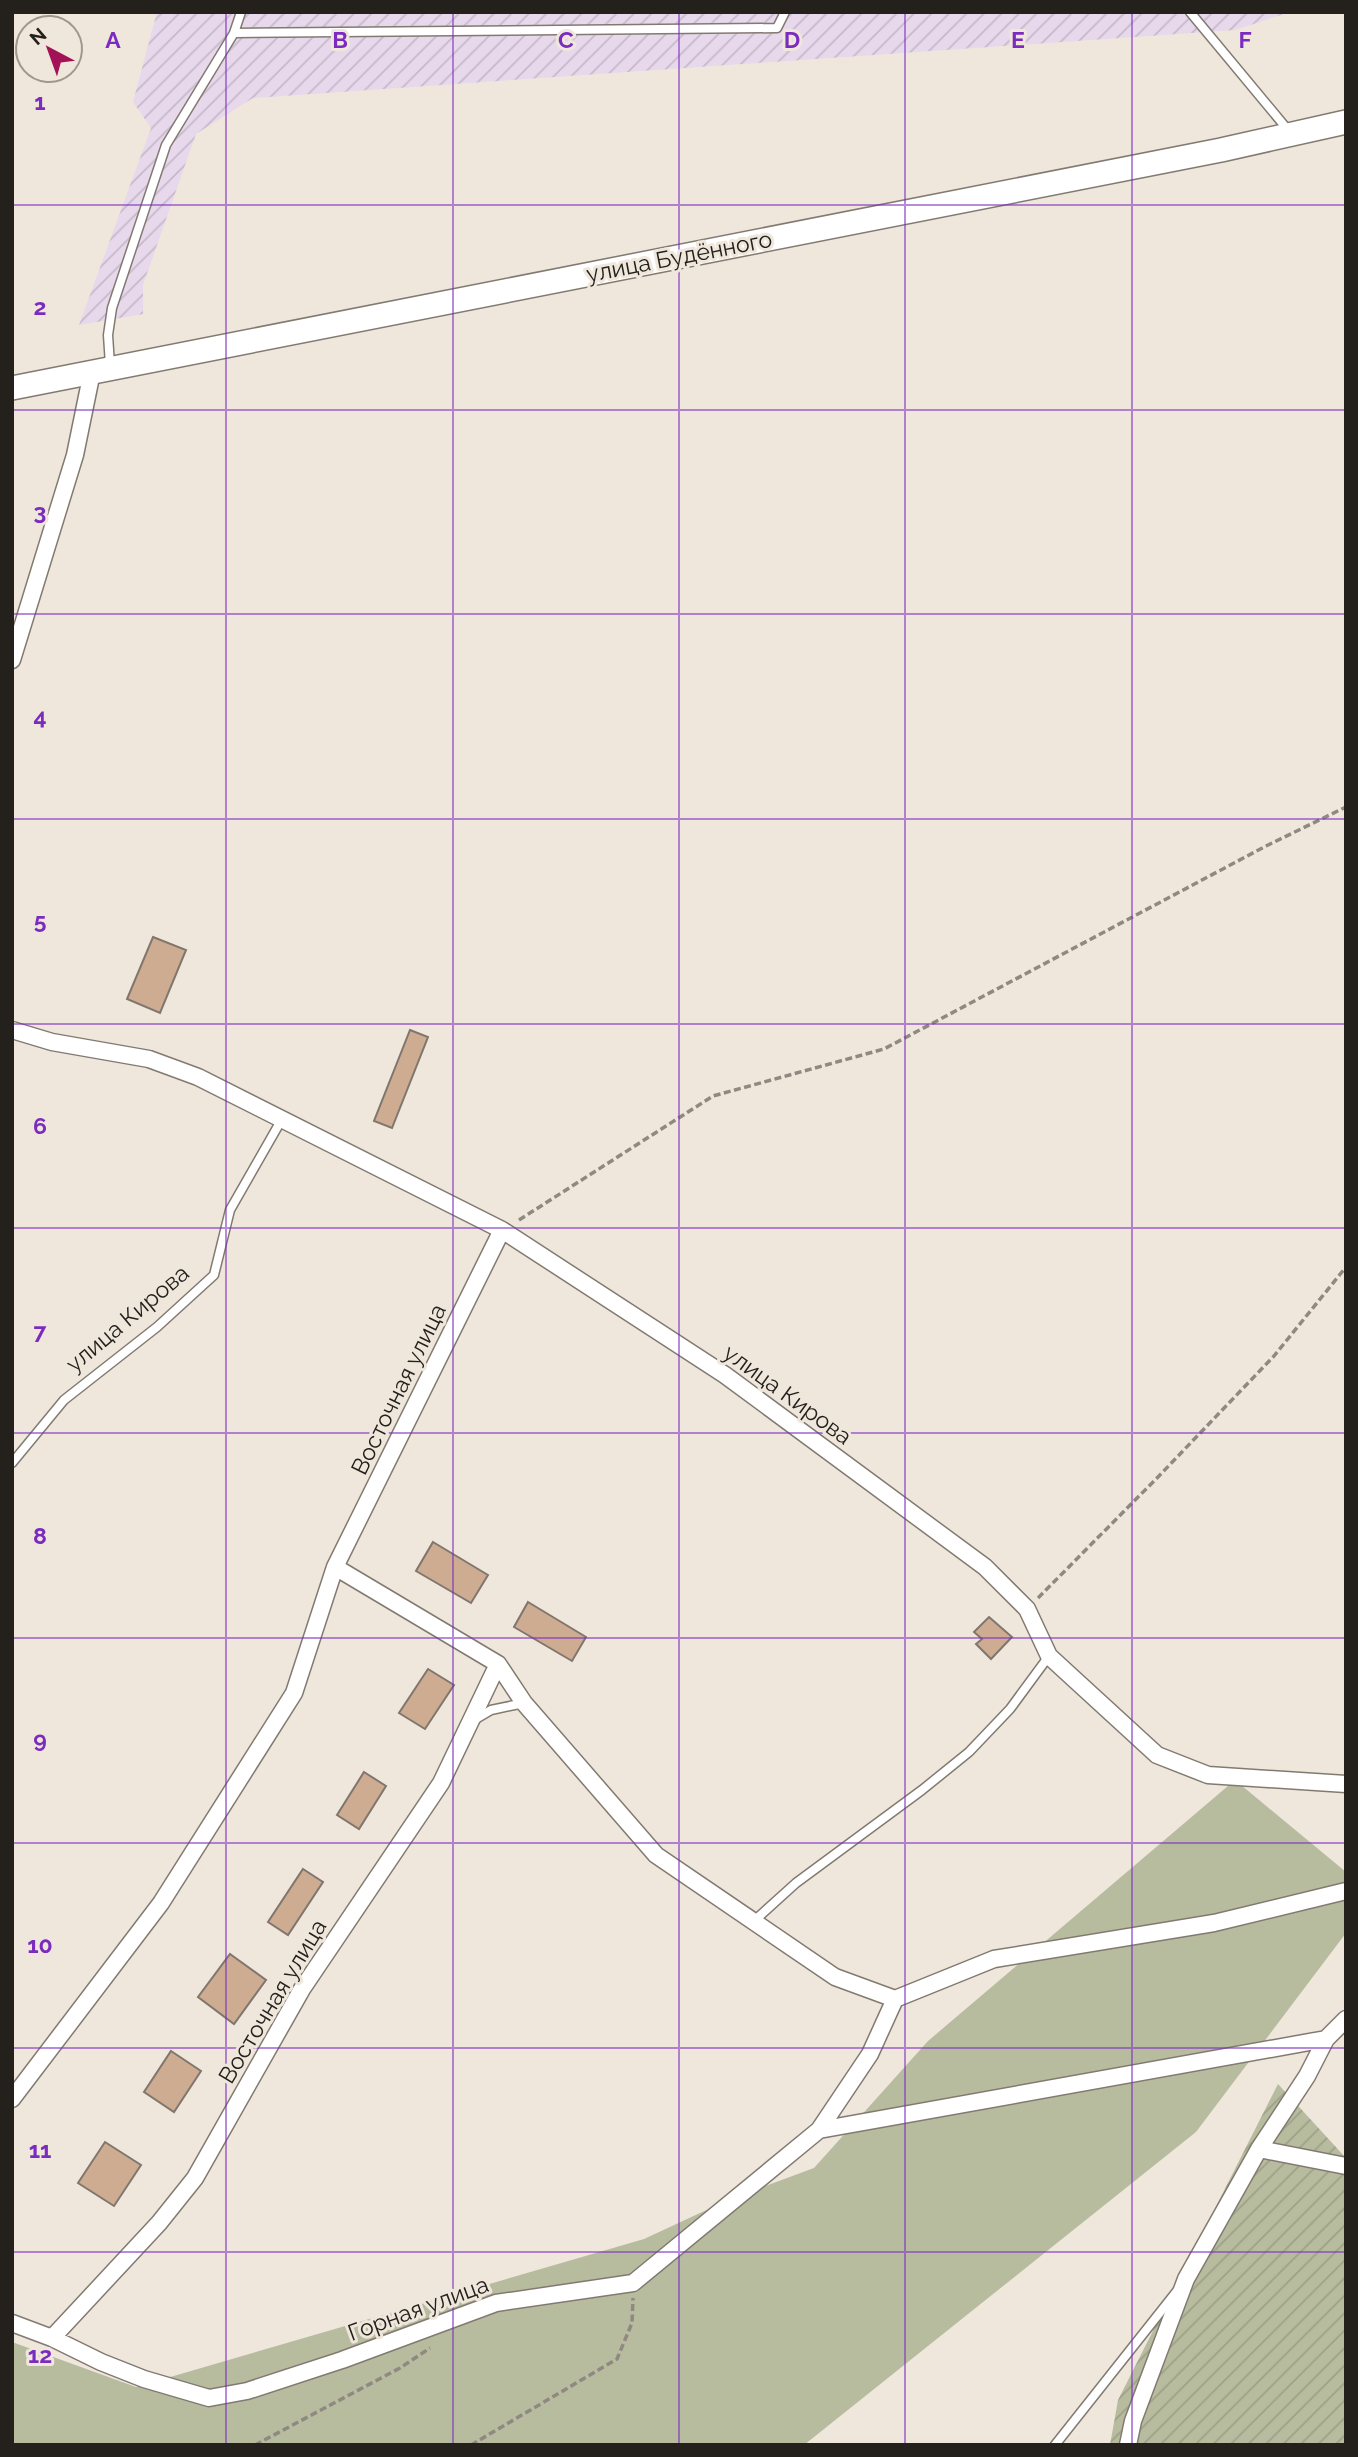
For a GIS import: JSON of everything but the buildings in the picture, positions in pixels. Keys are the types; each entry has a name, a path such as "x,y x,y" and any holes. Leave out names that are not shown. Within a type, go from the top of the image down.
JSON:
{"main road":[{"name":"улица Будённого","path":"12,388 1207,152 1346,122"}],"street":[{"path":"12,660 101,370"},
{"name":"улица Кирова","path":"12,1030 52,1042 149,1059 198,1077 502,1230 725,1375 985,1567 1027,1609 1049,1656 1157,1755 1208,1775 1346,1784"},
{"name":"Восточная улица","path":"12,2099 161,1903 294,1693 335,1567 502,1230"},
{"path":"335,1567 498,1664 524,1703 656,1855 835,1978 895,2000 994,1959 1214,1923 1346,1891"},
{"name":"Восточная улица","path":"52,2338 159,2223 195,2178 302,1989 441,1783 498,1664"},
{"path":"633,2283 819,2130 870,2054 895,2000"},
{"path":"1128,2445 1133,2421 1186,2279 1259,2149 1307,2076 1326,2039 1346,2019"},
{"path":"819,2130 1326,2039"},
{"path":"1259,2149 1346,2166"},
{"name":"Горная улица","path":"12,2323 144,2379 209,2398 247,2392 496,2303 633,2283"}],"lane":[{"path":"101,370 112,308 166,145 234,33 241,12"},
{"path":"234,33 777,28 785,12"},
{"path":"1190,12 1290,133"},
{"name":"улица Кирова","path":"12,1463 64,1400 157,1327 214,1275 230,1210 282,1119"},
{"path":"754,1921 796,1883 969,1752 1010,1709 1049,1656"},
{"path":"469,1724 491,1710 524,1703"},
{"path":"1055,2445 1186,2279"}],"path":[{"path":"502,1230 713,1096 884,1049 1266,846 1346,807"},
{"path":"1027,1609 1274,1356 1346,1267"},
{"path":"471,2445 617,2359 632,2323 633,2283"},
{"path":"255,2445 400,2368 432,2347"}],"shaded area":[{"path":"157,12 1290,12 1235,30 253,98 196,134 143,285 143,314 79,325 151,128 133,102"}],"green space":[{"path":"1235,1780 1346,1872 1346,1933 1196,2132 804,2445 12,2445 12,2342 136,2387 644,2239 728,2200 814,2168 928,2041"},
{"path":"1278,2084 1346,2158 1346,2445 1110,2445 1118,2400"}]}
